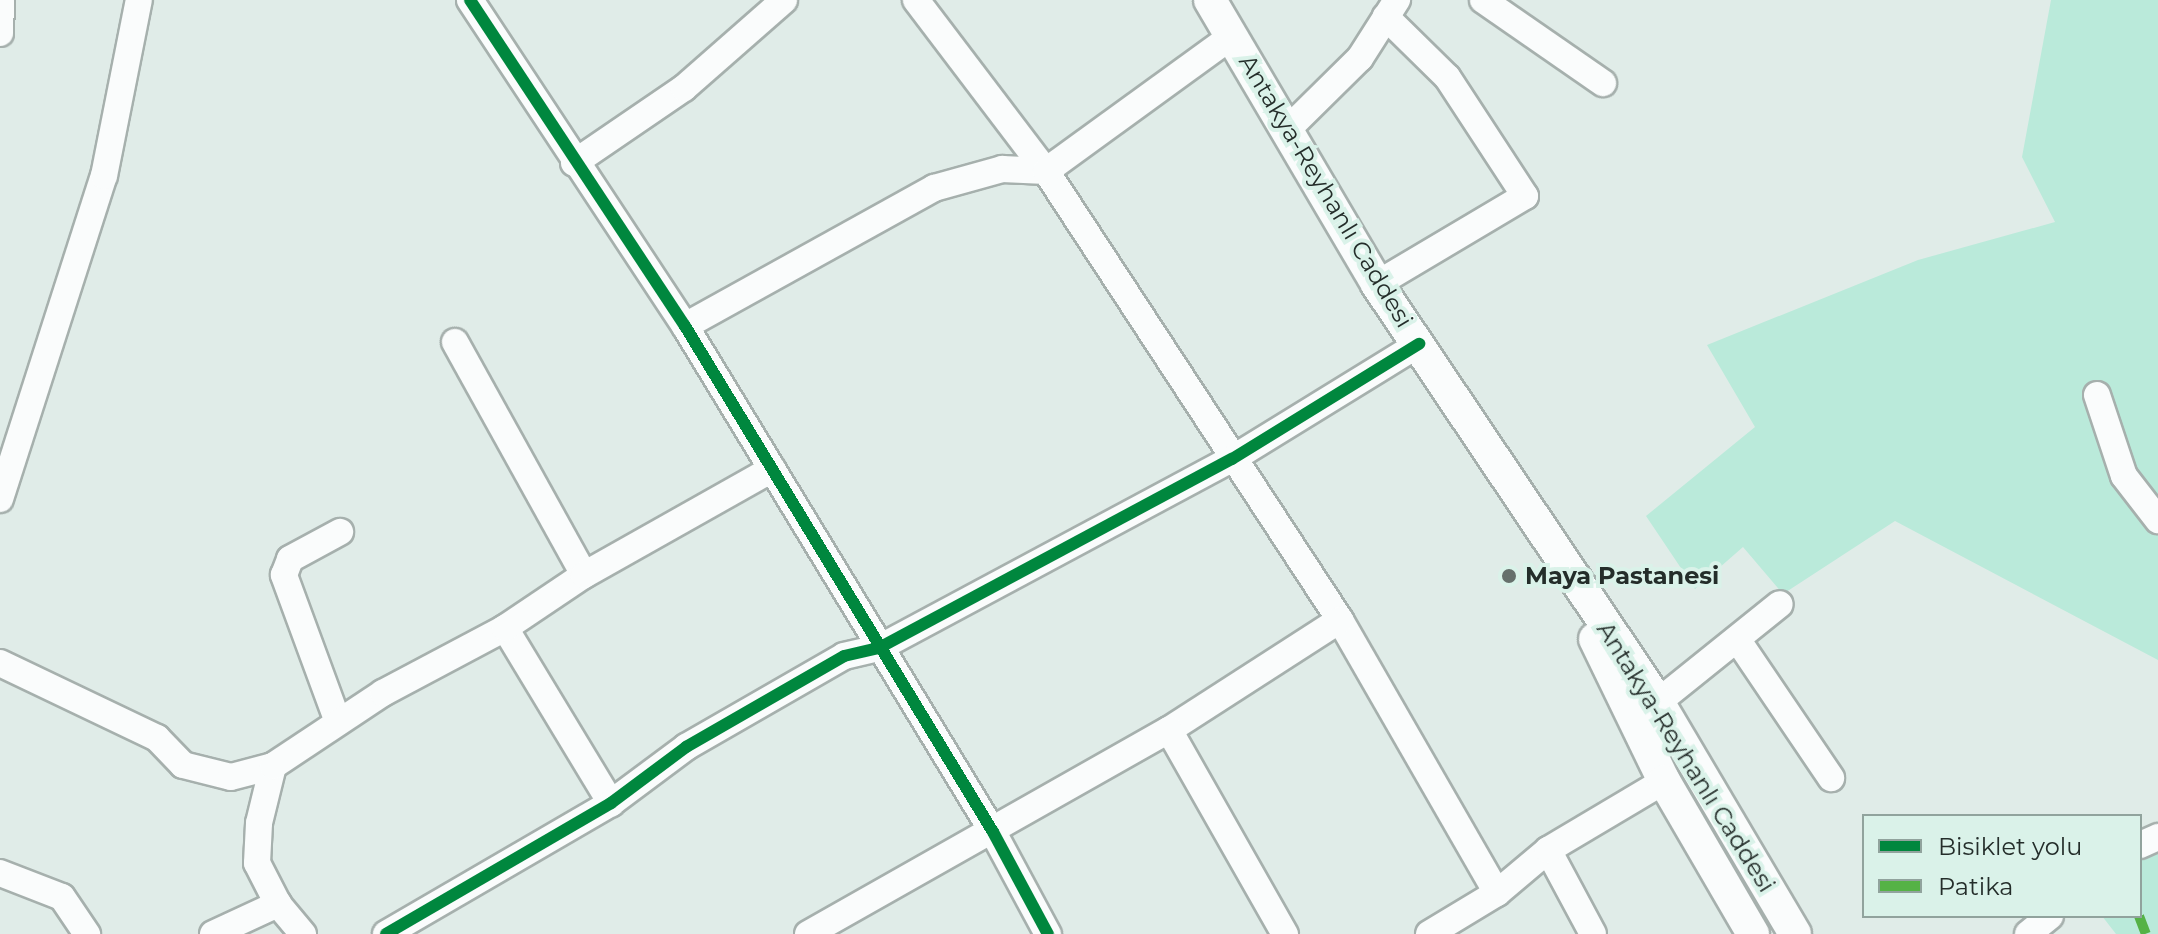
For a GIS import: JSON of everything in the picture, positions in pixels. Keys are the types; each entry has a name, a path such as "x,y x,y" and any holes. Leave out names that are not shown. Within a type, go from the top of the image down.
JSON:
{"main road":[{"name":"Antakya-Reyhanlı Caddesi","path":"1210,0 1377,284 1658,702 1795,934"},
{"name":"Antakya-Reyhanlı Caddesi","path":"1549,542 1664,781 1753,934"}],"street":[{"path":"0,33 1,0"},
{"path":"0,499 104,176 139,0"},
{"path":"470,0 574,163 685,326 993,832 1048,934"},
{"path":"574,163 684,88 784,0"},
{"path":"916,0 1046,171 1340,620 1497,893"},
{"path":"1483,0 1603,83"},
{"path":"1288,129 1333,89 1392,8 1447,77 1525,196 1377,284"},
{"path":"685,326 934,188 1002,169 1046,171 1232,36"},
{"path":"455,342 584,575"},
{"path":"386,934 611,803 686,747 844,656 879,648 1232,459 1419,344"},
{"path":"2097,395 2124,476 2158,520"},
{"path":"0,663 157,738 183,765 231,777 273,766 338,722 505,628 584,575 772,469"},
{"path":"338,722 284,570 290,559 340,532"},
{"path":"1658,702 1780,604"},
{"path":"817,932 1169,730 1340,620"},
{"path":"505,628 611,803"},
{"path":"1737,639 1831,778"},
{"path":"1169,730 1285,934"},
{"path":"273,766 259,823 257,863 278,904 303,934"},
{"path":"1429,934 1497,893 1548,850 1664,781"},
{"path":"1548,850 1593,934"},
{"path":"0,873 62,897 87,934"},
{"path":"213,934 278,904"},
{"path":"2028,934 2048,918"}],"green space":[{"path":"2051,0 2158,0 2158,660 1895,521 1783,594 1743,547 1695,589 1646,516 1755,427 1707,345 1918,260 2055,222 2022,157"},
{"path":"2158,821 2158,934 2116,934 2104,918 2142,918 2142,833"}],"marked path":[{"path":"2140,918 2146,934"}],"cycle path":[{"path":"470,0 685,326 993,832 1048,934"},
{"path":"386,934 611,803 686,747 844,656 879,648 1232,459 1419,344"}],"place":[{"name":"Maya Pastanesi","path":"1509,576"}]}
